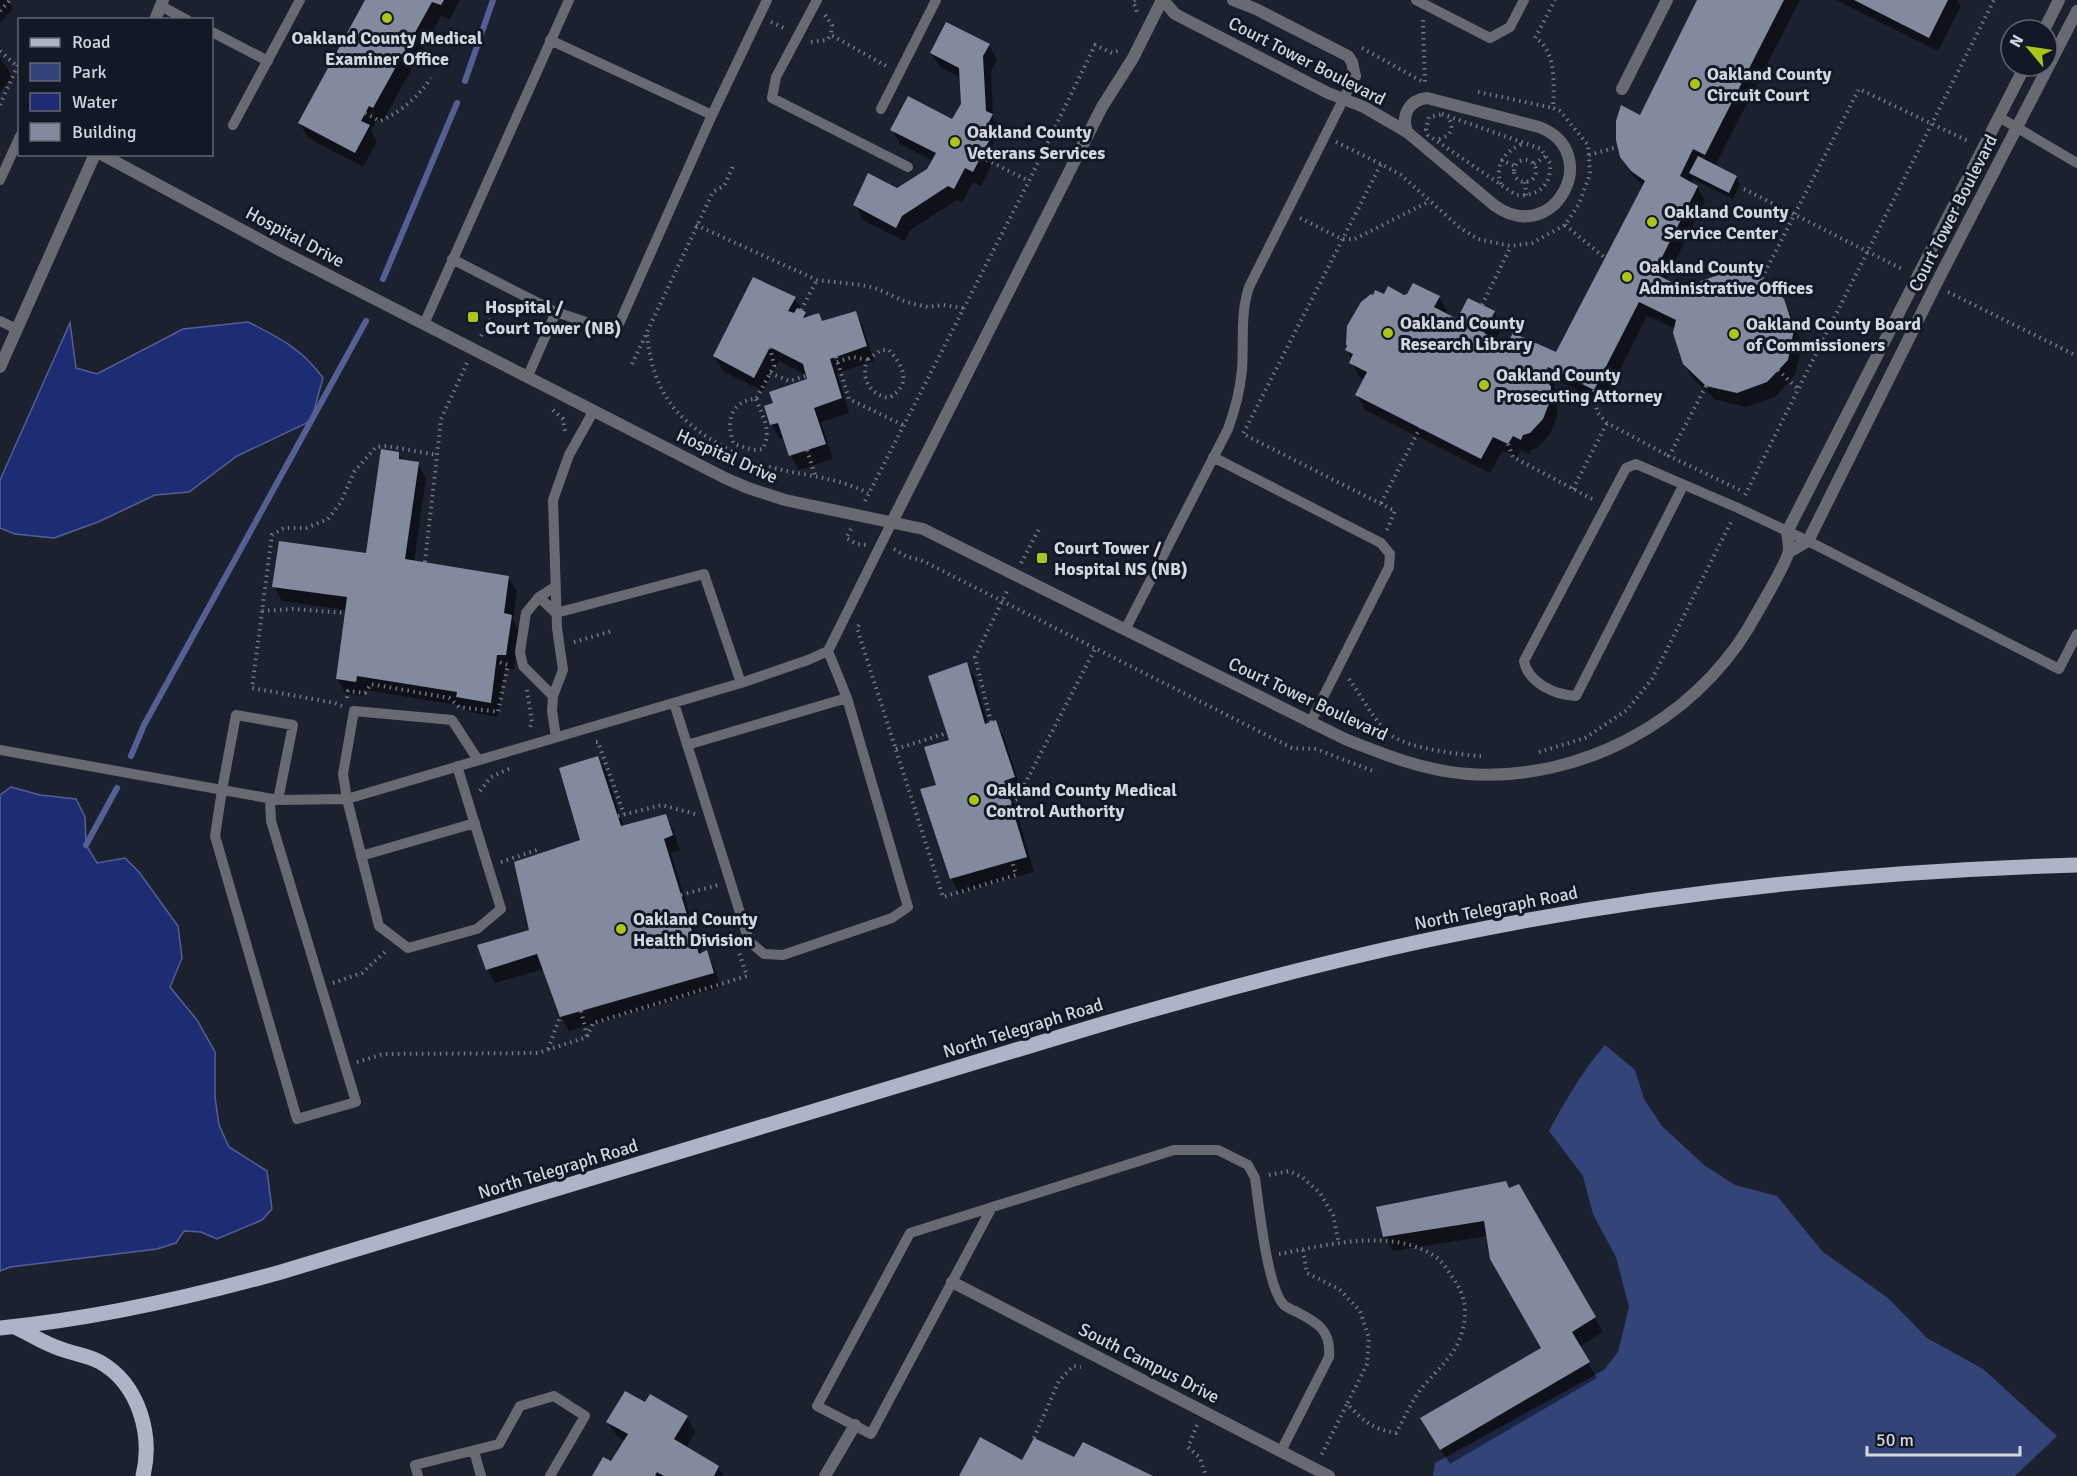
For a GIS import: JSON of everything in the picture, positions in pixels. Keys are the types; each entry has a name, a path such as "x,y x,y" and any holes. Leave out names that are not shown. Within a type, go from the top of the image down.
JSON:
{"main road":[{"name":"North Telegraph Road","path":"7,1328 79,1319 147,1306 281,1272 1099,1025 1235,986 1372,952 1535,919 1697,894 1860,876 2077,865"},
{"path":"7,1328 62,1350 80,1353 98,1360 112,1370 133,1396 145,1428 147,1445 143,1476"}],"street":[{"name":"Court Tower Boulevard","path":"1163,0 1175,14 1328,93 1364,107 1407,132 1494,205 1513,215 1532,216 1551,208 1561,199 1569,183 1570,165 1563,146 1554,135 1539,127 1427,98 1416,101 1407,110 1405,126 1407,132"},
{"path":"892,522 1102,107 1133,58 1163,0"},
{"name":"Court Tower Boulevard","path":"1233,0 1342,53 1352,62 1355,76"},
{"path":"1622,89 1667,0"},
{"path":"2050,18 2059,0"},
{"path":"156,18 162,3"},
{"name":"Court Tower Boulevard","path":"1808,541 1935,286 2077,11"},
{"name":"Court Tower Boulevard","path":"1787,532 2019,78"},
{"path":"0,367 94,156"},
{"name":"Hospital Drive","path":"105,156 281,251 527,378 748,488 785,500 892,522"},
{"name":"Court Tower Boulevard","path":"892,522 923,529 1310,723 1394,758 1428,768 1467,774 1496,775 1528,772 1589,757 1657,723 1700,689 1723,663 1744,634 1789,552"},
{"path":"1787,532 1789,552 1808,541"},
{"name":"South Campus Drive","path":"952,1282 1329,1476"},
{"path":"825,1476 855,1425"}],"lane":[{"path":"234,125 300,0"},
{"path":"424,324 569,0"},
{"path":"452,259 556,312 602,327 620,324 712,115 767,0"},
{"path":"817,0 776,77 772,98 908,167"},
{"path":"881,109 936,0"},
{"path":"1420,2 1490,38 1510,27 1524,0"},
{"path":"162,3 185,18"},
{"path":"213,33 268,61"},
{"path":"550,40 712,115"},
{"path":"1125,630 1228,429 1237,400 1242,371 1245,297 1355,76"},
{"path":"1999,117 2077,163"},
{"path":"0,180 18,140"},
{"path":"527,378 556,312"},
{"path":"0,321 17,329"},
{"path":"556,737 552,711 553,696 563,670 556,613 553,500 569,455 593,412"},
{"path":"1214,457 1381,543 1390,554 1389,567 1310,723"},
{"path":"1683,486 1576,696 1562,695 1536,682 1526,671 1524,661 1626,468 1636,464 1808,541 2059,669 2077,634"},
{"path":"0,750 274,800 347,799 741,683 828,651 892,522"},
{"path":"556,613 704,574 741,683"},
{"path":"553,696 522,666 520,652 526,613 539,597 555,587"},
{"path":"539,597 556,613"},
{"path":"674,702 748,941 764,954 783,956 892,918 908,907 847,698 828,651"},
{"path":"687,745 847,698"},
{"path":"457,766 501,909 477,929 408,948 379,926 347,799 343,774 354,711 452,720 478,760"},
{"path":"236,715 293,725 274,800 271,821 356,1102 297,1119 215,836 236,715"},
{"path":"361,856 475,823"},
{"path":"992,1207 871,1434 817,1406 910,1233 992,1207 1174,1150 1218,1150 1248,1166 1255,1178 1271,1279 1284,1305 1313,1320 1321,1327 1327,1335 1330,1346 1329,1357 1281,1451"},
{"path":"418,1476 415,1466 499,1444 520,1406 554,1396 585,1416 550,1476"},
{"path":"474,1451 481,1476"}],"path":[{"path":"0,11 10,0"},
{"path":"1135,0 1133,1 1137,13 1136,18"},
{"path":"1553,108 1554,87 1550,53 1543,42 1535,38 1555,0"},
{"path":"1533,753 1585,738 1627,710 1652,679 1994,0"},
{"path":"1420,2 1425,82"},
{"path":"759,16 812,43 827,40 831,35 899,73"},
{"path":"865,501 1029,181 1095,45 1112,53 1120,49"},
{"path":"1361,48 1425,82 1436,84"},
{"path":"0,51 17,66 0,105"},
{"path":"365,113 380,121 392,116 407,106 431,78"},
{"path":"1762,278 1859,89 1983,148"},
{"path":"1325,136 1401,175 1468,233 1494,244 1511,246 1532,243 1565,225 1580,204 1590,174 1588,145 1560,111 1469,91"},
{"path":"1442,114 1447,116 1541,149 1550,163 1549,178 1543,188 1535,194 1516,195 1428,135 1426,129 1429,117 1442,114"},
{"path":"1435,140 1447,137 1450,133 1451,123 1447,116"},
{"path":"1502,185 1498,176 1498,167 1508,152 1523,143"},
{"path":"1589,155 1617,147"},
{"path":"981,157 1029,181"},
{"path":"1524,159 1531,161 1536,170 1534,177 1525,182 1518,179 1515,166 1524,159"},
{"path":"1502,160 1515,166"},
{"path":"632,364 696,225 713,192 724,186 734,164"},
{"path":"1381,164 1244,434 1395,511 1386,529 1391,534"},
{"path":"1744,189 1918,276"},
{"path":"1287,211 1342,239 1354,239 1430,201"},
{"path":"696,225 817,280 875,288 906,302 928,307 944,305 963,308"},
{"path":"1565,225 1605,258"},
{"path":"1482,305 1511,246"},
{"path":"801,310 817,280"},
{"path":"1935,286 2077,356"},
{"path":"425,562 441,419 473,350 509,287"},
{"path":"647,335 650,358 657,380 673,409 703,435 747,460 772,468 848,483 868,493"},
{"path":"756,399 774,366 770,348"},
{"path":"837,362 853,357 867,360 881,350 889,350 902,368 904,380 901,388 889,398 881,397 868,386 863,374 867,360"},
{"path":"836,357 849,399 903,425"},
{"path":"461,361 477,369"},
{"path":"1778,370 1798,389"},
{"path":"770,373 789,381 806,376"},
{"path":"1668,456 1706,386"},
{"path":"1594,390 1597,412 1607,423 1668,456 1746,493"},
{"path":"745,399 756,399 765,421 768,438 764,449 753,450 734,444 730,435 730,420 736,405 745,399"},
{"path":"551,407 563,419 565,431 562,441"},
{"path":"1573,489 1607,423"},
{"path":"1381,503 1420,429"},
{"path":"1509,444 1512,457 1606,506"},
{"path":"437,455 387,446 376,447 354,472 342,502 328,519 306,528 284,528 272,536 252,688 335,703 345,707 348,691 365,693 371,684 449,698 459,707 498,712 508,665 496,662"},
{"path":"807,450 815,476"},
{"path":"991,722 975,657 1040,527"},
{"path":"850,531 846,538 857,544"},
{"path":"891,559 896,549 907,557 921,560 1292,748 1316,749 1373,771 1378,764"},
{"path":"262,611 292,609 345,613"},
{"path":"862,618 857,628 943,897 1016,875 1012,861"},
{"path":"1010,802 1017,799 1095,649"},
{"path":"505,676 511,678"},
{"path":"1348,678 1379,722 1394,737 1436,750 1490,756"},
{"path":"522,683 526,688 532,722 529,732 532,744"},
{"path":"896,749 947,733"},
{"path":"588,745 598,742 624,814"},
{"path":"483,799 480,790 491,777 521,765"},
{"path":"692,804 699,825"},
{"path":"618,816 662,805 695,814"},
{"path":"499,853 502,863 537,850 538,854"},
{"path":"715,874 721,896"},
{"path":"681,895 718,885"},
{"path":"321,987 362,973 398,940"},
{"path":"587,1037 593,1023 747,976 736,942"},
{"path":"581,1011 587,1037"},
{"path":"547,1049 560,1017"},
{"path":"345,1066 384,1054 538,1053 587,1037"},
{"path":"1255,1178 1289,1171 1302,1177 1320,1193 1333,1215 1339,1244"},
{"path":"1268,1256 1339,1244 1390,1241 1413,1245 1438,1258 1458,1285 1466,1305 1464,1324 1457,1344 1440,1369 1420,1390 1396,1433 1365,1423 1347,1404"},
{"path":"1303,1250 1307,1273 1339,1289 1360,1311 1369,1338 1367,1364 1315,1468"},
{"path":"1034,1438 1059,1381 1073,1366 1090,1369"},
{"path":"1188,1420 1207,1430"},
{"path":"1197,1425 1188,1447 1200,1458 1206,1476"}],"green space":[{"path":"1605,1045 1635,1070 1644,1099 1662,1126 1704,1165 1735,1185 1777,1196 1823,1252 1888,1298 1927,1338 1983,1369 2057,1436 2015,1476 1433,1476 1435,1463 1604,1370 1618,1352 1629,1307 1616,1257 1593,1214 1583,1176 1549,1131 1575,1086"}],"water":[{"path":"248,322 290,345 307,359 323,378 311,421 237,456 189,492 155,495 98,522 54,538 15,534 0,528 0,480 70,323 76,368 97,374 183,329"},
{"path":"11,787 40,795 76,799 85,817 86,845 97,863 125,858 139,872 178,926 182,958 170,987 197,1020 215,1052 215,1097 219,1125 229,1147 267,1171 272,1209 262,1220 217,1239 201,1232 184,1231 176,1243 157,1249 10,1267 0,1271 0,795"}],"building":[{"path":"365,0 444,0 441,5 432,2 373,108 369,106 361,121 370,125 355,153 298,123"},
{"name":"Oakland County Service Center","path":"1697,0 1784,0 1705,155 1693,149 1680,176 1698,186 1654,273 1690,292 1701,281 1730,271 1762,278 1784,299 1794,329 1788,360 1767,382 1737,393 1706,386 1683,364 1673,333 1676,320 1639,302 1594,390 1548,367 1544,376 1552,380 1549,385 1551,386 1550,401 1543,419 1530,433 1523,435 1521,440 1513,436 1508,444 1493,437 1481,459 1355,395 1367,372 1349,363 1353,354 1345,350 1347,326 1361,302 1371,294 1373,295 1375,290 1384,294 1388,286 1404,295 1413,283 1440,296 1434,307 1457,319 1468,298 1495,311 1484,333 1506,345 1513,333 1556,352 1645,181 1631,171 1620,157 1616,140 1616,121 1621,105 1640,115"},
{"path":"1854,0 1948,0 1929,38"},
{"path":"946,22 990,44 983,56 986,111 993,114 982,135 990,139 973,172 965,168 954,189 948,186 902,216 896,228 853,205 868,173 897,188 927,169 936,153 890,130 908,96 952,119 961,104 959,68 930,53"},
{"path":"1698,156 1737,176 1729,193 1689,173"},
{"path":"753,277 796,297 788,311 794,313 797,308 806,312 803,318 819,313 822,321 856,311 867,346 830,359 842,398 814,408 826,444 789,456 778,423 770,425 764,406 773,403 769,392 807,379 803,364 770,347 754,378 713,356"},
{"path":"381,449 399,452 399,459 419,462 405,559 509,576 504,613 512,615 506,655 497,655 491,703 456,697 457,692 357,676 356,682 336,679 347,597 272,587 279,541 366,553"},
{"path":"967,662 985,724 996,720 1015,777 1004,781 1027,857 950,879 920,789 936,785 924,747 949,740 928,676"},
{"path":"598,756 621,826 666,814 673,835 664,839 699,954 707,950 714,973 560,1017 537,954 486,970 477,945 529,930 514,862 580,840 559,768"},
{"path":"1506,1181 1509,1188 1519,1184 1596,1317 1572,1332 1590,1362 1440,1450 1420,1418 1541,1348 1490,1259 1484,1221 1383,1237 1376,1207"},
{"path":"625,1391 645,1402 650,1394 688,1416 674,1439 719,1466 714,1476 664,1476 657,1472 655,1476 592,1476 603,1457 611,1461 628,1434 606,1422"},
{"path":"980,1437 1022,1460 1034,1438 1074,1457 1083,1442 1153,1476 959,1476"}],"waterway":[{"path":"465,81 493,0"},
{"path":"383,279 457,103"},
{"path":"131,756 144,725 366,321"},
{"path":"86,845 117,788"}],"place":[{"name":"Oakland County Medical Examiner Office","path":"387,18"},
{"name":"Oakland County Circuit Court","path":"1695,84"},
{"name":"Oakland County Veterans Services","path":"955,142"},
{"name":"Oakland County Service Center","path":"1652,222"},
{"name":"Oakland County Administrative Offices","path":"1627,277"},
{"name":"Hospital / Court Tower (NB)","path":"473,317"},
{"name":"Oakland County Research Library","path":"1388,333"},
{"name":"Oakland County Board of Commissioners","path":"1734,334"},
{"name":"Oakland County Prosecuting Attorney","path":"1484,385"},
{"name":"Court Tower / Hospital NS (NB)","path":"1042,558"},
{"name":"Oakland County Medical Control Authority","path":"974,800"},
{"name":"Oakland County Health Division","path":"621,929"}]}
